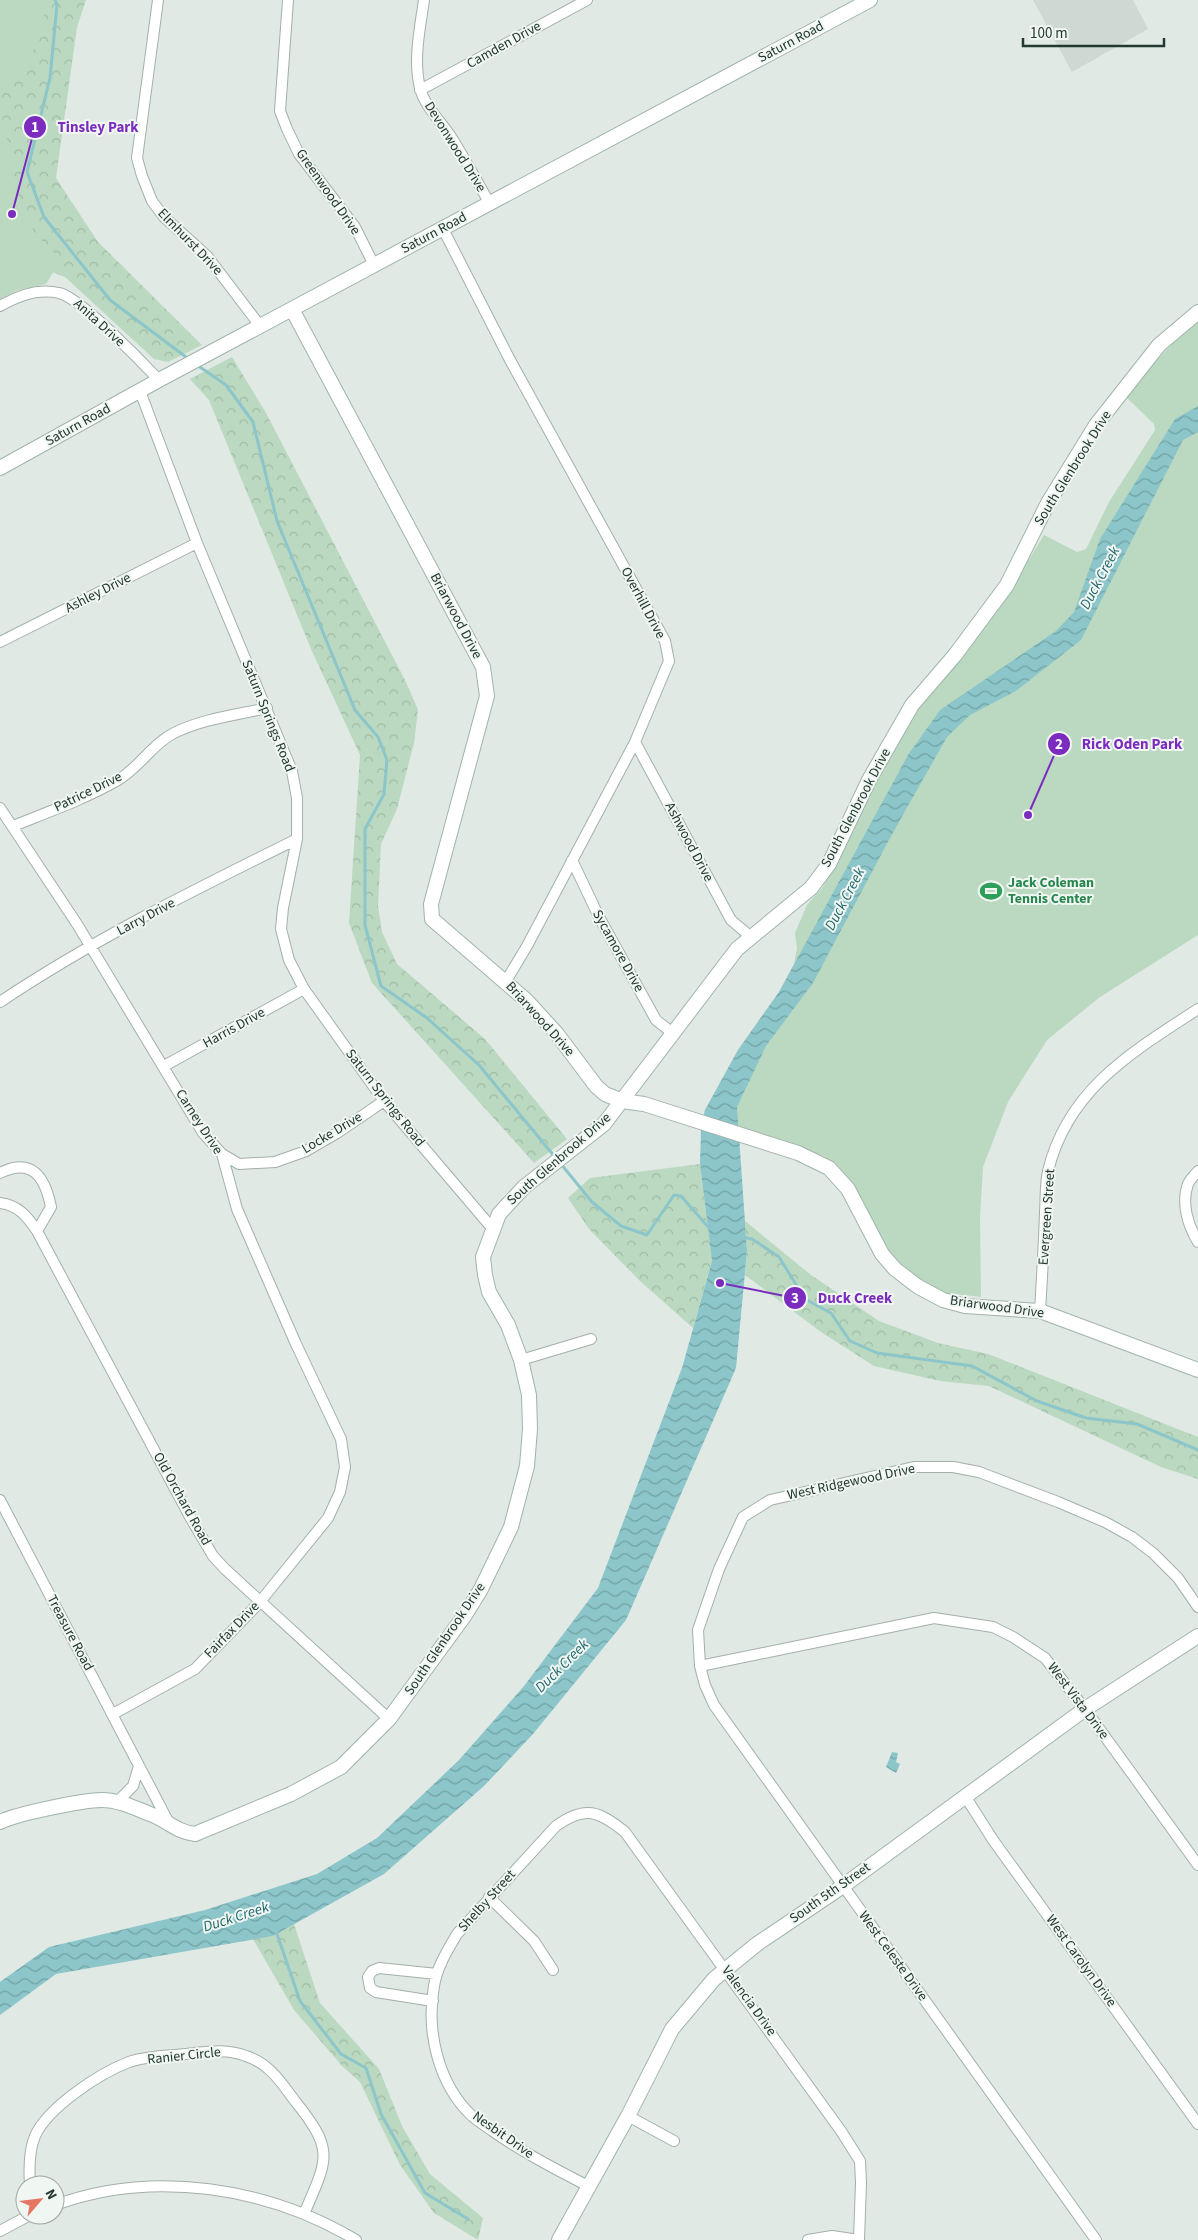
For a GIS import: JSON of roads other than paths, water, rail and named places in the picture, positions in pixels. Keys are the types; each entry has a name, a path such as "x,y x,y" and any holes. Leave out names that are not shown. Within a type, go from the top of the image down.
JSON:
{"street":[{"name":"Elmhurst Drive","path":"158,0 137,158 142,176 152,200 164,218 207,256 261,327"},
{"name":"Greenwood Drive","path":"288,0 280,111 299,154 355,227 374,265"},
{"name":"Devonwood Drive","path":"424,0 419,33 418,72 420,90 428,105 453,138 490,204"},
{"name":"Camden Drive","path":"420,90 587,0"},
{"name":"Saturn Road","path":"0,468 159,380 870,0"},
{"name":"Overhill Drive","path":"443,229 510,360 665,641 669,661 635,742 528,946 506,980"},
{"name":"Anita Drive","path":"0,306 12,299 41,292 59,292 70,297 120,341 159,380"},
{"name":"Briarwood Drive","path":"292,310 483,667 487,696 431,904 432,919 450,937 506,980 557,1034 596,1086 605,1094 622,1101 644,1104 798,1153 829,1168 848,1189 882,1254 895,1269 916,1286 943,1300 966,1306 1040,1311 1198,1370"},
{"name":"South Glenbrook Drive","path":"0,1822 66,1805 103,1800 116,1802 156,1816 182,1832 195,1834 290,1794 341,1768 389,1719 465,1615 481,1589 512,1527 527,1466 530,1429 529,1395 521,1360 508,1325 489,1292 483,1258 492,1228 499,1214 524,1187 574,1150 604,1124 738,949 750,937 811,888 829,864 869,780 912,705 955,655 1007,585 1048,503 1096,425 1159,344 1198,312"},
{"name":"Saturn Springs Road","path":"140,391 197,543 292,771 297,798 297,840 282,908 282,929 289,960 304,989 384,1101 492,1228"},
{"name":"Ashley Drive","path":"0,642 197,543"},
{"name":"Patrice Drive","path":"13,826 119,779 136,766 161,740 175,732 196,724 267,708"},
{"name":"Ashwood Drive","path":"635,742 731,920 750,937"},
{"name":"Carney Drive","path":"0,808 90,946 203,1133 222,1154 237,1209 296,1344 341,1439 345,1467 340,1492 328,1518"},
{"name":"Larry Drive","path":"0,1002 90,946 200,887 297,840"},
{"name":"Sycamore Drive","path":"572,860 599,917 656,1020 674,1034"},
{"name":"Harris Drive","path":"164,1066 304,989"},
{"name":"Evergreen Street","path":"1040,1311 1047,1172 1061,1135 1078,1104 1107,1073 1152,1038 1198,1009"},
{"name":"Locke Drive","path":"222,1154 239,1164 275,1162 306,1150 337,1134 384,1101"},
{"path":"0,1173 14,1167 29,1168 41,1178 50,1207 37,1231"},
{"path":"1198,1171 1188,1184 1185,1206 1190,1226 1198,1242"},
{"name":"Old Orchard Road","path":"0,1203 9,1204 26,1214 37,1231 190,1517 214,1556 259,1602 389,1719"},
{"path":"521,1360 592,1339"},
{"name":"West Ridgewood Drive","path":"700,1666 698,1630 719,1569 743,1517 770,1500 914,1467 953,1467 979,1472 1105,1522 1132,1537 1153,1553 1178,1578 1198,1607"},
{"name":"Treasure Road","path":"0,1500 170,1825"},
{"name":"Fairfax Drive","path":"113,1714 195,1669 259,1602 328,1518"},
{"name":"West Vista Drive","path":"700,1666 934,1618 993,1627 1013,1637 1045,1658 1085,1709 1198,1865"},
{"name":"South 5th Street","path":"559,2240 590,2187 672,2029 700,1994 726,1968 757,1944 843,1886 1085,1709 1198,1636"},
{"name":"West Celeste Drive","path":"700,1666 714,1705 1096,2240"},
{"path":"116,1802 133,1786 139,1766"},
{"name":"West Carolyn Drive","path":"965,1796 993,1840 1198,2124"},
{"name":"Valencia Drive","path":"568,1817 586,1812 607,1817 625,1832 726,1968 841,2130 860,2161 859,2240"},
{"name":"Shelby Street","path":"433,2001 437,1974 444,1954 457,1934 556,1826 568,1817"},
{"path":"489,1897 534,1941 553,1970"},
{"path":"433,2001 376,1992 368,1984 368,1977 372,1971 379,1968 437,1974"},
{"name":"Nesbit Drive","path":"433,2001 432,2033 441,2067 454,2093 472,2116 518,2149 590,2187"},
{"name":"Ranier Circle","path":"29,2175 34,2138 40,2127 60,2106 84,2086 130,2062 161,2056 224,2051 246,2056 269,2067 317,2130 325,2151 322,2174 304,2214"},
{"path":"628,2116 674,2141"},
{"path":"65,2202 78,2197 134,2188 178,2186 252,2196 304,2214 356,2240"},
{"path":"0,2231 15,2223"},
{"path":"808,2240 832,2236 859,2240"}],"water":[{"path":"1198,406 1198,432 1183,440 1081,640 1016,691 970,715 947,737 891,836 813,983 766,1046 737,1107 747,1251 736,1368 626,1620 533,1734 484,1786 384,1874 273,1936 56,1974 0,2015 0,1982 49,1947 205,1910 317,1874 377,1838 459,1760 524,1686 598,1588 682,1368 712,1261 700,1164 701,1130 705,1110 738,1050 779,992 908,755 940,710 1056,631 1074,612 1100,539 1175,419"},
{"path":"892,1752 898,1753 896,1762 900,1764 896,1773 886,1767"}],"waterway":[{"path":"55,0 57,5 50,78 27,172 44,217 110,300 190,360"},
{"path":"197,365 226,385 253,422 277,521 355,710 378,737 387,760 384,794 365,829 365,925 381,986 427,1018 479,1065 555,1157"},
{"path":"561,1164 592,1202 621,1226 647,1235 674,1195 681,1196 710,1229"},
{"path":"742,1237 752,1239 779,1257 805,1299 831,1313 850,1341 877,1353 972,1366 1037,1401 1086,1418 1137,1424 1198,1450"},
{"path":"276,1931 300,2001 341,2054 366,2068 381,2114 425,2193 468,2219"}],"place":[{"name":"Tinsley Park","path":"12,214"},
{"name":"Rick Oden Park","path":"1028,815"},
{"name":"Jack Coleman Tennis Center","path":"991,891"},
{"name":"Duck Creek","path":"720,1283"}]}
